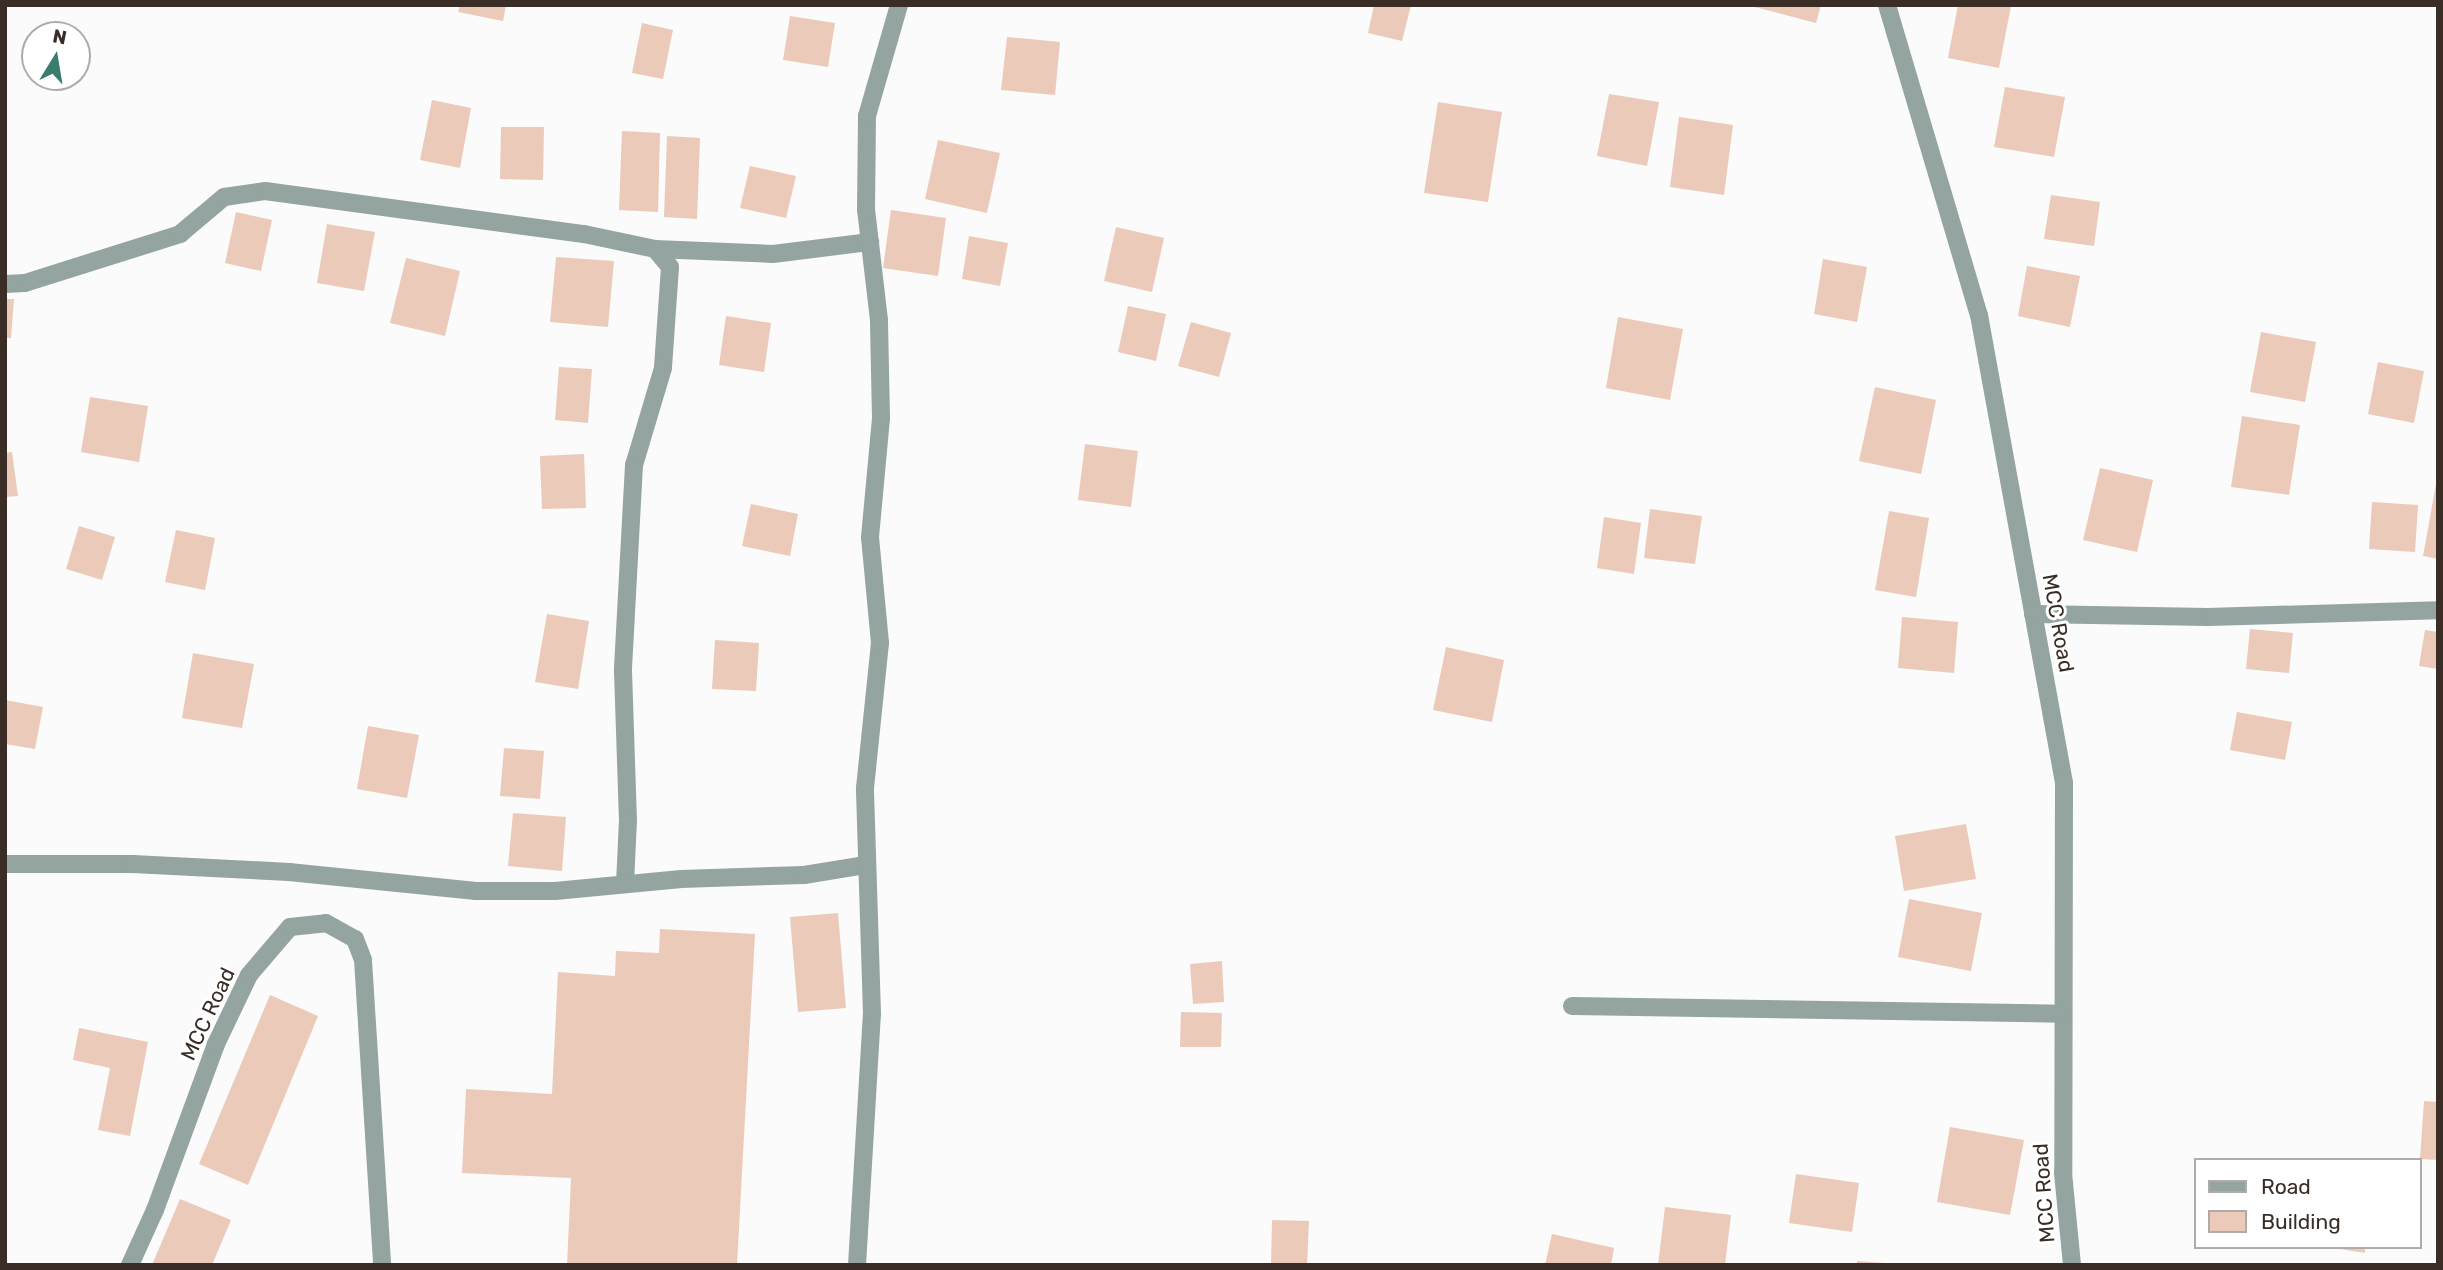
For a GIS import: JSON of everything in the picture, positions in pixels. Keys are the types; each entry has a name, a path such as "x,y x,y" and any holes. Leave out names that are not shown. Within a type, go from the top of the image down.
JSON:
{"street":[{"path":"857,1265 872,1014 865,788 880,643 870,537 881,418 879,320 870,242 867,116 898,5"},
{"name":"MCC Road","path":"1887,5 1979,315 2064,783 2063,1173 2072,1265"},
{"path":"5,284 25,283 180,234 223,197 265,191 584,234 655,249 773,254 870,242"},
{"path":"625,884 628,820 623,671 634,465 663,368 669,293 670,267 655,249"},
{"path":"2033,614 2208,617 2438,610"},
{"path":"5,864 133,864 289,872 476,891 555,891 625,884 804,875 866,865"},
{"name":"MCC Road","path":"131,1265 155,1210 216,1044 248,975 290,927 326,923 355,939 363,960 382,1265"},
{"path":"1572,1006 2063,1014"}],"building":[{"path":"460,5 506,5 503,21 458,12"},
{"path":"1374,5 1411,5 1402,41 1368,33"},
{"path":"1747,5 1821,5 1816,23"},
{"path":"1958,5 2011,6 1999,68 1948,58"},
{"path":"790,16 835,23 828,67 783,60"},
{"path":"642,23 673,30 663,79 632,73"},
{"path":"1007,37 1060,42 1055,95 1001,90"},
{"path":"2005,87 2065,97 2054,157 1994,147"},
{"path":"1609,94 1659,102 1647,166 1597,156"},
{"path":"432,100 471,108 460,168 420,160"},
{"path":"1438,102 1502,112 1488,202 1424,193"},
{"path":"1679,117 1733,125 1724,195 1670,187"},
{"path":"501,127 544,127 543,180 500,179"},
{"path":"622,131 660,133 658,212 619,210"},
{"path":"667,136 700,138 697,219 664,217"},
{"path":"938,140 1000,153 987,213 925,199"},
{"path":"750,166 796,176 786,218 740,208"},
{"path":"2051,195 2100,202 2094,246 2044,239"},
{"path":"891,210 946,218 938,276 883,268"},
{"path":"236,212 272,220 261,271 225,263"},
{"path":"327,224 375,232 364,291 317,283"},
{"path":"1116,227 1164,238 1152,292 1104,281"},
{"path":"969,236 1008,243 1000,286 962,279"},
{"path":"556,257 614,261 608,327 550,322"},
{"path":"406,258 460,271 445,336 390,323"},
{"path":"1823,259 1867,267 1857,322 1814,314"},
{"path":"2027,266 2080,276 2070,327 2018,316"},
{"path":"5,299 14,299 11,338 5,338"},
{"path":"1128,306 1166,314 1156,361 1118,352"},
{"path":"726,316 771,323 764,372 719,365"},
{"path":"1618,317 1683,329 1670,400 1606,388"},
{"path":"1191,322 1231,333 1219,377 1178,366"},
{"path":"2261,332 2316,342 2305,402 2250,392"},
{"path":"2378,362 2424,371 2414,423 2368,414"},
{"path":"559,367 592,369 588,423 555,420"},
{"path":"1875,387 1936,400 1921,474 1859,461"},
{"path":"90,397 148,406 139,462 81,452"},
{"path":"2242,416 2300,425 2289,495 2231,487"},
{"path":"1085,444 1138,451 1131,507 1078,500"},
{"path":"12,452 18,496 5,497 5,453"},
{"path":"584,454 586,508 542,509 540,456"},
{"path":"2100,468 2153,480 2137,552 2083,540"},
{"path":"2438,484 2438,559 2423,556"},
{"path":"2372,502 2418,505 2415,552 2369,549"},
{"path":"751,504 798,514 790,556 742,546"},
{"path":"1650,509 1702,516 1695,564 1644,558"},
{"path":"1889,511 1929,518 1916,597 1875,590"},
{"path":"1604,517 1641,523 1634,574 1597,568"},
{"path":"79,526 115,537 102,580 66,569"},
{"path":"176,530 215,538 205,590 165,582"},
{"path":"547,614 589,621 578,689 535,682"},
{"path":"1902,617 1958,622 1954,673 1898,668"},
{"path":"2250,629 2293,633 2289,673 2246,669"},
{"path":"2425,630 2438,632 2438,669 2419,666"},
{"path":"715,640 759,643 756,691 712,689"},
{"path":"1446,647 1504,660 1492,722 1433,710"},
{"path":"193,653 254,664 242,728 182,718"},
{"path":"5,700 43,707 35,749 5,744"},
{"path":"2237,712 2292,722 2285,760 2230,750"},
{"path":"368,726 419,735 407,798 357,789"},
{"path":"504,748 544,751 540,799 500,796"},
{"path":"513,813 566,817 562,871 508,866"},
{"path":"1966,824 1976,879 1904,891 1895,836"},
{"path":"1909,899 1982,913 1971,971 1898,957"},
{"path":"838,913 846,1008 798,1012 790,917"},
{"path":"660,929 755,934 737,1265 567,1265 571,1178 462,1173 466,1089 552,1094 558,972 615,976 616,951 659,953"},
{"path":"1222,961 1224,1002 1193,1004 1190,964"},
{"path":"270,995 318,1016 248,1185 199,1164"},
{"path":"1181,1012 1222,1013 1221,1047 1180,1047"},
{"path":"79,1028 148,1042 130,1136 98,1130 110,1068 73,1060"},
{"path":"2424,1101 2438,1102 2438,1160 2420,1158"},
{"path":"1950,1127 2024,1140 2010,1215 1937,1202"},
{"path":"1796,1174 1859,1183 1852,1232 1789,1223"},
{"path":"180,1199 231,1220 212,1265 152,1265"},
{"path":"1665,1207 1731,1215 1725,1265 1658,1265"},
{"path":"1272,1220 1309,1221 1307,1265 1271,1264"},
{"path":"1552,1234 1614,1248 1611,1265 1545,1265"},
{"path":"2340,1249 2365,1249 2365,1253"},
{"path":"1857,1261 1885,1263 1885,1265 1857,1265"}]}
